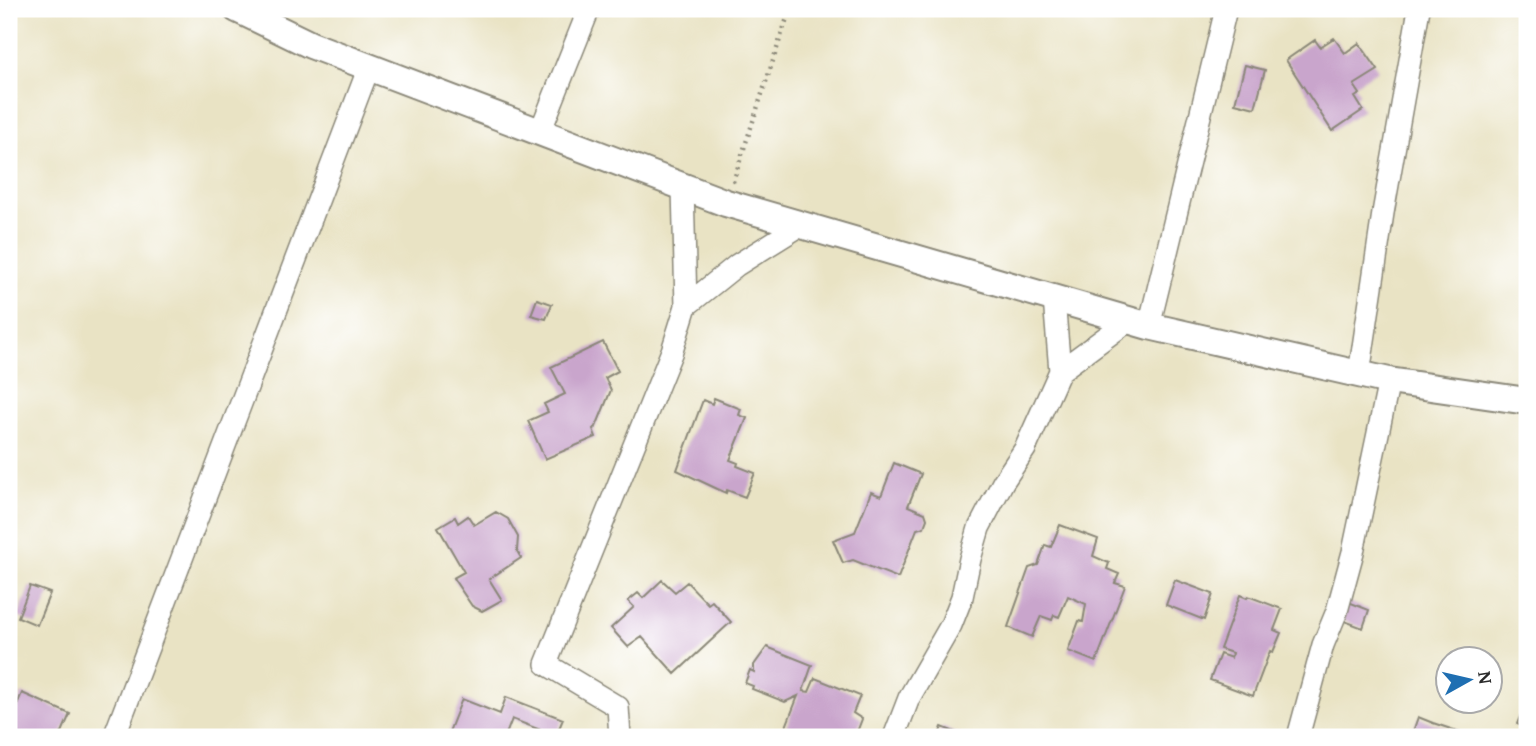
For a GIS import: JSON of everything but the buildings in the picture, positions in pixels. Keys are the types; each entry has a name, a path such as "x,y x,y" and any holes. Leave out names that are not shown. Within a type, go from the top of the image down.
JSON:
{"street":[{"path":"237,9 311,45 726,203 1139,324 1390,381 1527,401"},
{"path":"540,132 589,9"},
{"path":"1060,371 1139,324 1226,9"},
{"path":"1359,374 1383,213 1419,9"},
{"path":"114,737 369,67"},
{"path":"620,737 618,707 546,664 673,351 686,306 683,187"},
{"path":"686,306 737,265 801,225"},
{"path":"894,737 909,698 951,625 962,597 979,528 1003,482 1025,449 1060,371 1054,299"},
{"path":"1298,737 1323,645 1337,611 1353,552 1390,381"}],"path":[{"path":"726,203 790,9"}]}
